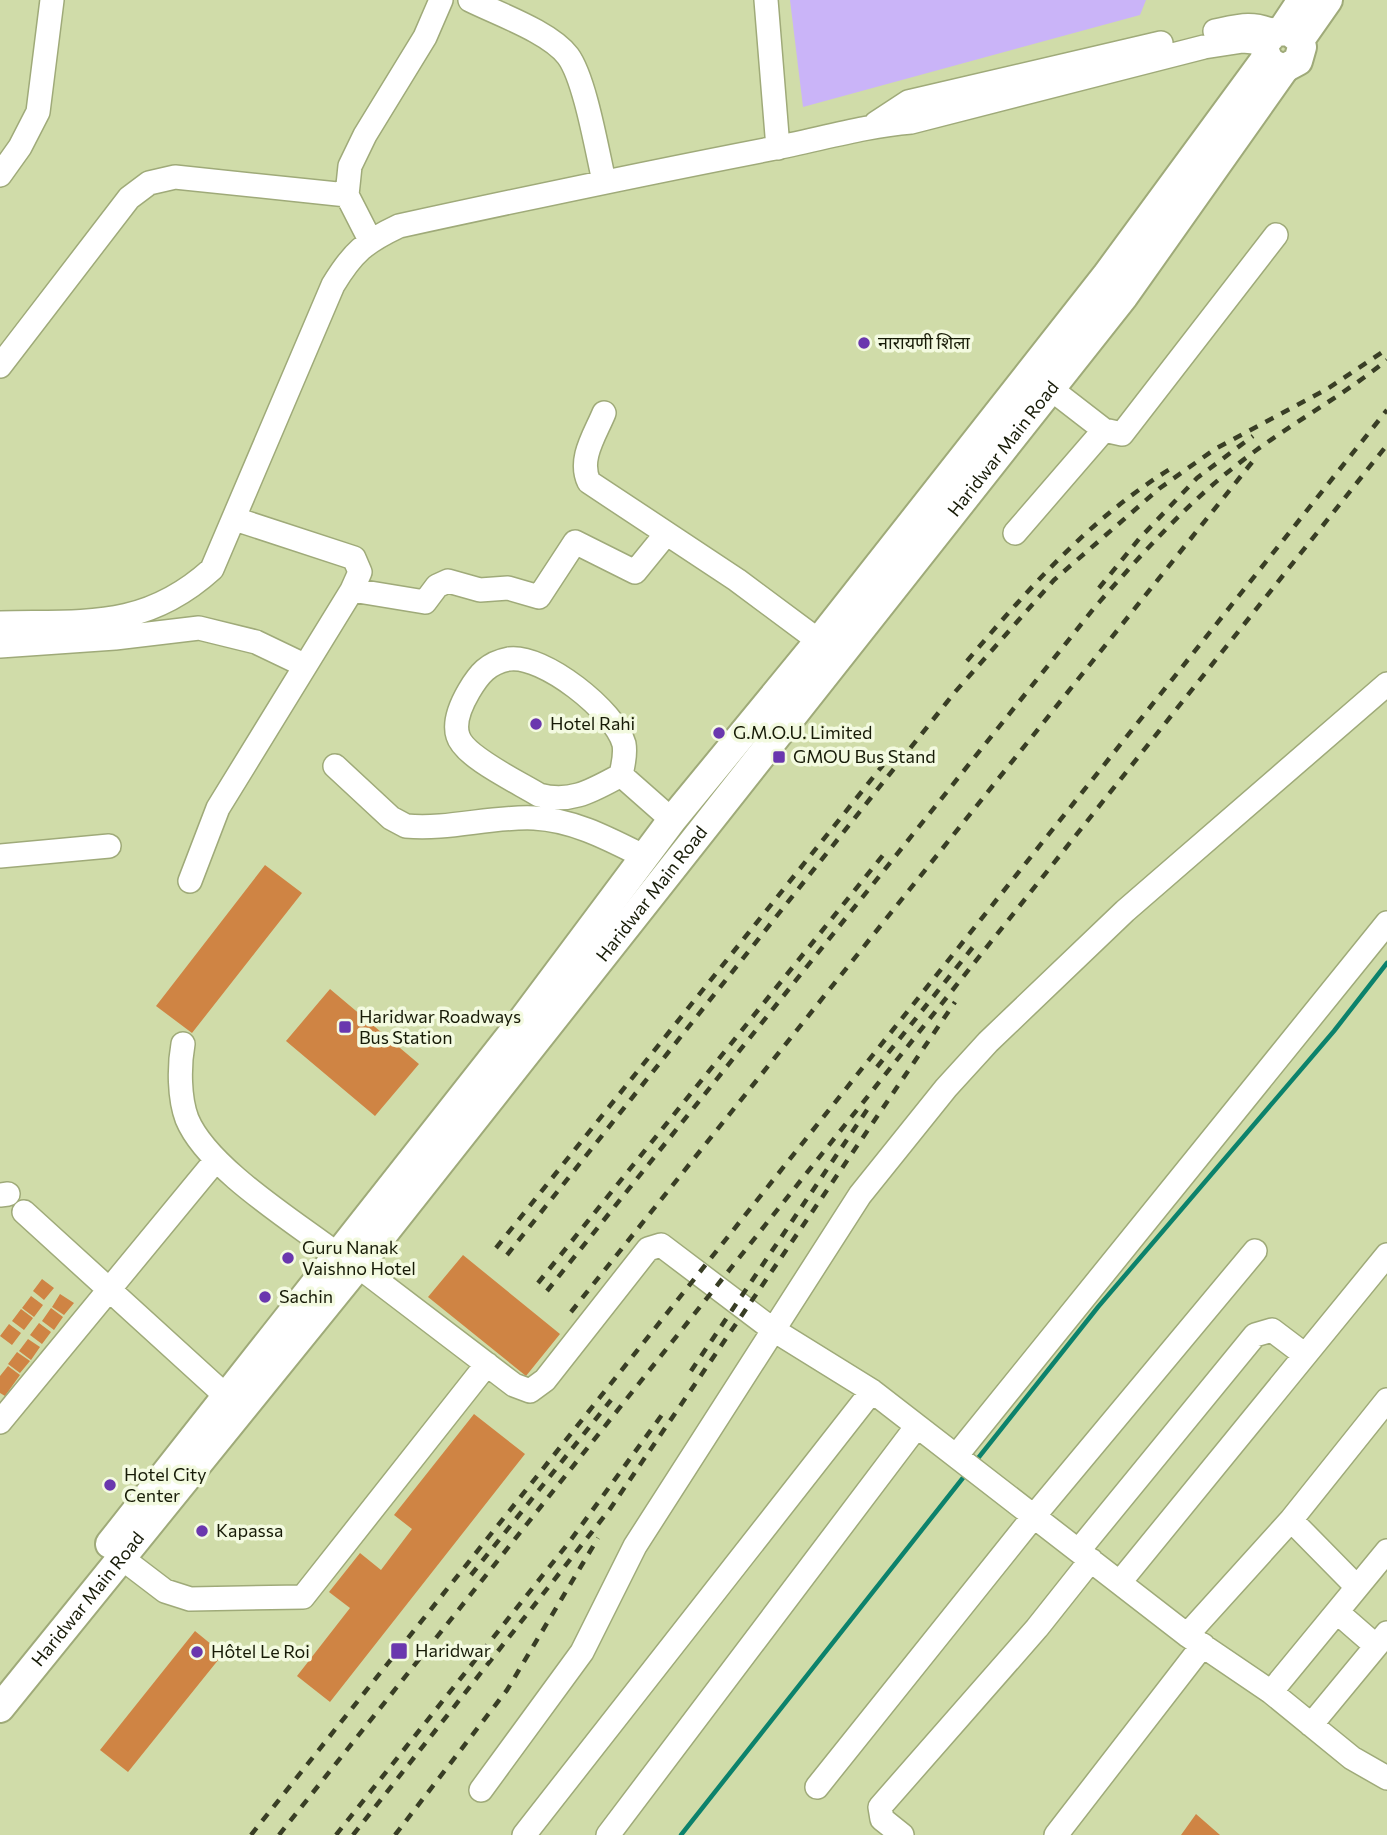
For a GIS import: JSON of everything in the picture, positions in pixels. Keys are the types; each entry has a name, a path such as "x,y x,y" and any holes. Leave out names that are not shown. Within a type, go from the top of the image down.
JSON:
{"main road":[{"name":"Haridwar Main Road","path":"398,1197 515,1030 673,820 819,641 879,586 1051,388 1124,296 1279,45 1302,0"},
{"name":"Haridwar Main Road","path":"0,1678 234,1404 398,1197 879,586 1105,276 1279,45 1328,0"},
{"name":"Haridwar Main Road","path":"0,1708 122,1559 234,1404"}],"street":[{"path":"0,175 20,147 38,112 52,0"},
{"path":"370,240 347,195 350,166 365,135 412,61 441,0"},
{"path":"470,0 548,40 568,57 577,77 604,181"},
{"path":"766,0 778,148"},
{"path":"0,623 105,620 164,604 190,589 212,569 333,285 350,257 370,240 399,226 604,181 778,148 874,125 911,122 1204,47 1242,41 1279,45"},
{"path":"0,366 129,198 149,183 174,177 347,195"},
{"path":"1051,388 1104,430 1116,435 1128,431 1276,235"},
{"path":"604,413 584,460 584,471 589,482 737,580 819,641"},
{"path":"1015,533 1104,430"},
{"path":"190,881 218,808 352,590 360,572 354,558 235,519"},
{"path":"352,590 425,602 438,586 448,582 480,590 508,588 539,597 575,542 635,572 666,534"},
{"path":"164,604 199,628"},
{"path":"0,646 115,638 199,628 256,642 304,665"},
{"path":"510,659 528,660 544,666 605,711 623,742 625,757 621,775 583,794 568,799 553,799 539,795 465,750 458,737 456,724 462,703 480,671 510,659"},
{"path":"481,1790 582,1652 635,1546 860,1195 946,1087 988,1042 1146,892 1387,684"},
{"path":"335,766 391,818 405,826 534,818 564,822 595,832 645,857"},
{"path":"621,775 673,820"},
{"path":"0,856 109,846"},
{"path":"966,1464 1387,923"},
{"path":"183,1044 180,1060 187,1119 216,1160 514,1385 530,1391 545,1380 648,1249 661,1245 772,1329 872,1391 1195,1640 1271,1692 1352,1758 1387,1778"},
{"path":"0,1422 107,1288 216,1160"},
{"path":"24,1212 234,1404"},
{"path":"817,1787 1034,1516 1255,1251"},
{"path":"1120,1582 1387,1255"},
{"path":"902,1835 882,1819 880,1807 1037,1628 1085,1555 1255,1335 1272,1330 1305,1355"},
{"path":"122,1559 165,1591 190,1599 303,1597 487,1364"},
{"path":"524,1835 872,1391"},
{"path":"1056,1835 1195,1640 1387,1400"},
{"path":"608,1835 917,1426"},
{"path":"1291,1520 1356,1586"},
{"path":"1271,1692 1387,1551"},
{"path":"1311,1725 1382,1640 1337,1612"}],"shaded area":[{"path":"790,0 1146,0 1140,15 803,107"}],"building":[{"path":"265,865 302,893 192,1033 156,1006"},
{"path":"330,989 419,1064 375,1116 286,1041"},
{"path":"463,1255 560,1334 526,1376 428,1297"},
{"path":"42,1279 54,1288 44,1300 33,1291"},
{"path":"60,1294 74,1303 64,1315 52,1307"},
{"path":"31,1296 43,1305 34,1317 22,1308"},
{"path":"51,1308 63,1317 54,1330 42,1321"},
{"path":"21,1309 33,1318 24,1330 12,1321"},
{"path":"39,1323 51,1332 42,1344 30,1335"},
{"path":"9,1324 21,1333 12,1345 0,1336"},
{"path":"28,1339 40,1347 31,1360 19,1351"},
{"path":"17,1352 30,1361 20,1373 8,1364"},
{"path":"8,1366 20,1375 5,1396 0,1393 0,1376"},
{"path":"474,1414 525,1454 330,1702 297,1676 350,1608 329,1592 360,1553 381,1570 412,1529 394,1515"},
{"path":"195,1631 223,1654 128,1772 100,1750"},
{"path":"1196,1814 1220,1835 1181,1835"}],"waterway":[{"path":"975,1462 1098,1307 1334,1031 1387,963"},
{"path":"681,1835 966,1474"}],"railway":[{"path":"507,1255 955,692 1054,580 1160,488 1215,449 1327,389 1387,349"},
{"path":"547,1291 1095,607 1129,569 1181,514 1218,480 1387,360"},
{"path":"251,1835 1387,410"},
{"path":"1099,588 1139,539 1197,478 1253,436"},
{"path":"279,1835 1387,445"},
{"path":"571,1312 1253,461"},
{"path":"967,661 1038,580 1089,530 1116,507 1175,466"},
{"path":"496,1248 883,765"},
{"path":"538,1283 888,849"},
{"path":"877,1067 973,947"},
{"path":"353,1835 610,1509 955,1002"},
{"path":"691,1371 871,1104"},
{"path":"471,1575 611,1400"},
{"path":"336,1835 570,1541 664,1412"},
{"path":"395,1835 507,1690 598,1538"}],"place":[{"name":"नारायणी शिला","path":"864,343"},
{"name":"Hotel Rahi","path":"536,724"},
{"name":"G.M.O.U. Limited","path":"719,733"},
{"name":"GMOU Bus Stand","path":"779,757"},
{"name":"Haridwar Roadways Bus Station","path":"345,1027"},
{"name":"Guru Nanak Vaishno Hotel","path":"288,1258"},
{"name":"Sachin","path":"265,1297"},
{"name":"Hotel City Center","path":"110,1485"},
{"name":"Kapassa","path":"202,1531"},
{"name":"Haridwar","path":"399,1651"},
{"name":"Hôtel Le Roi","path":"197,1652"}]}
